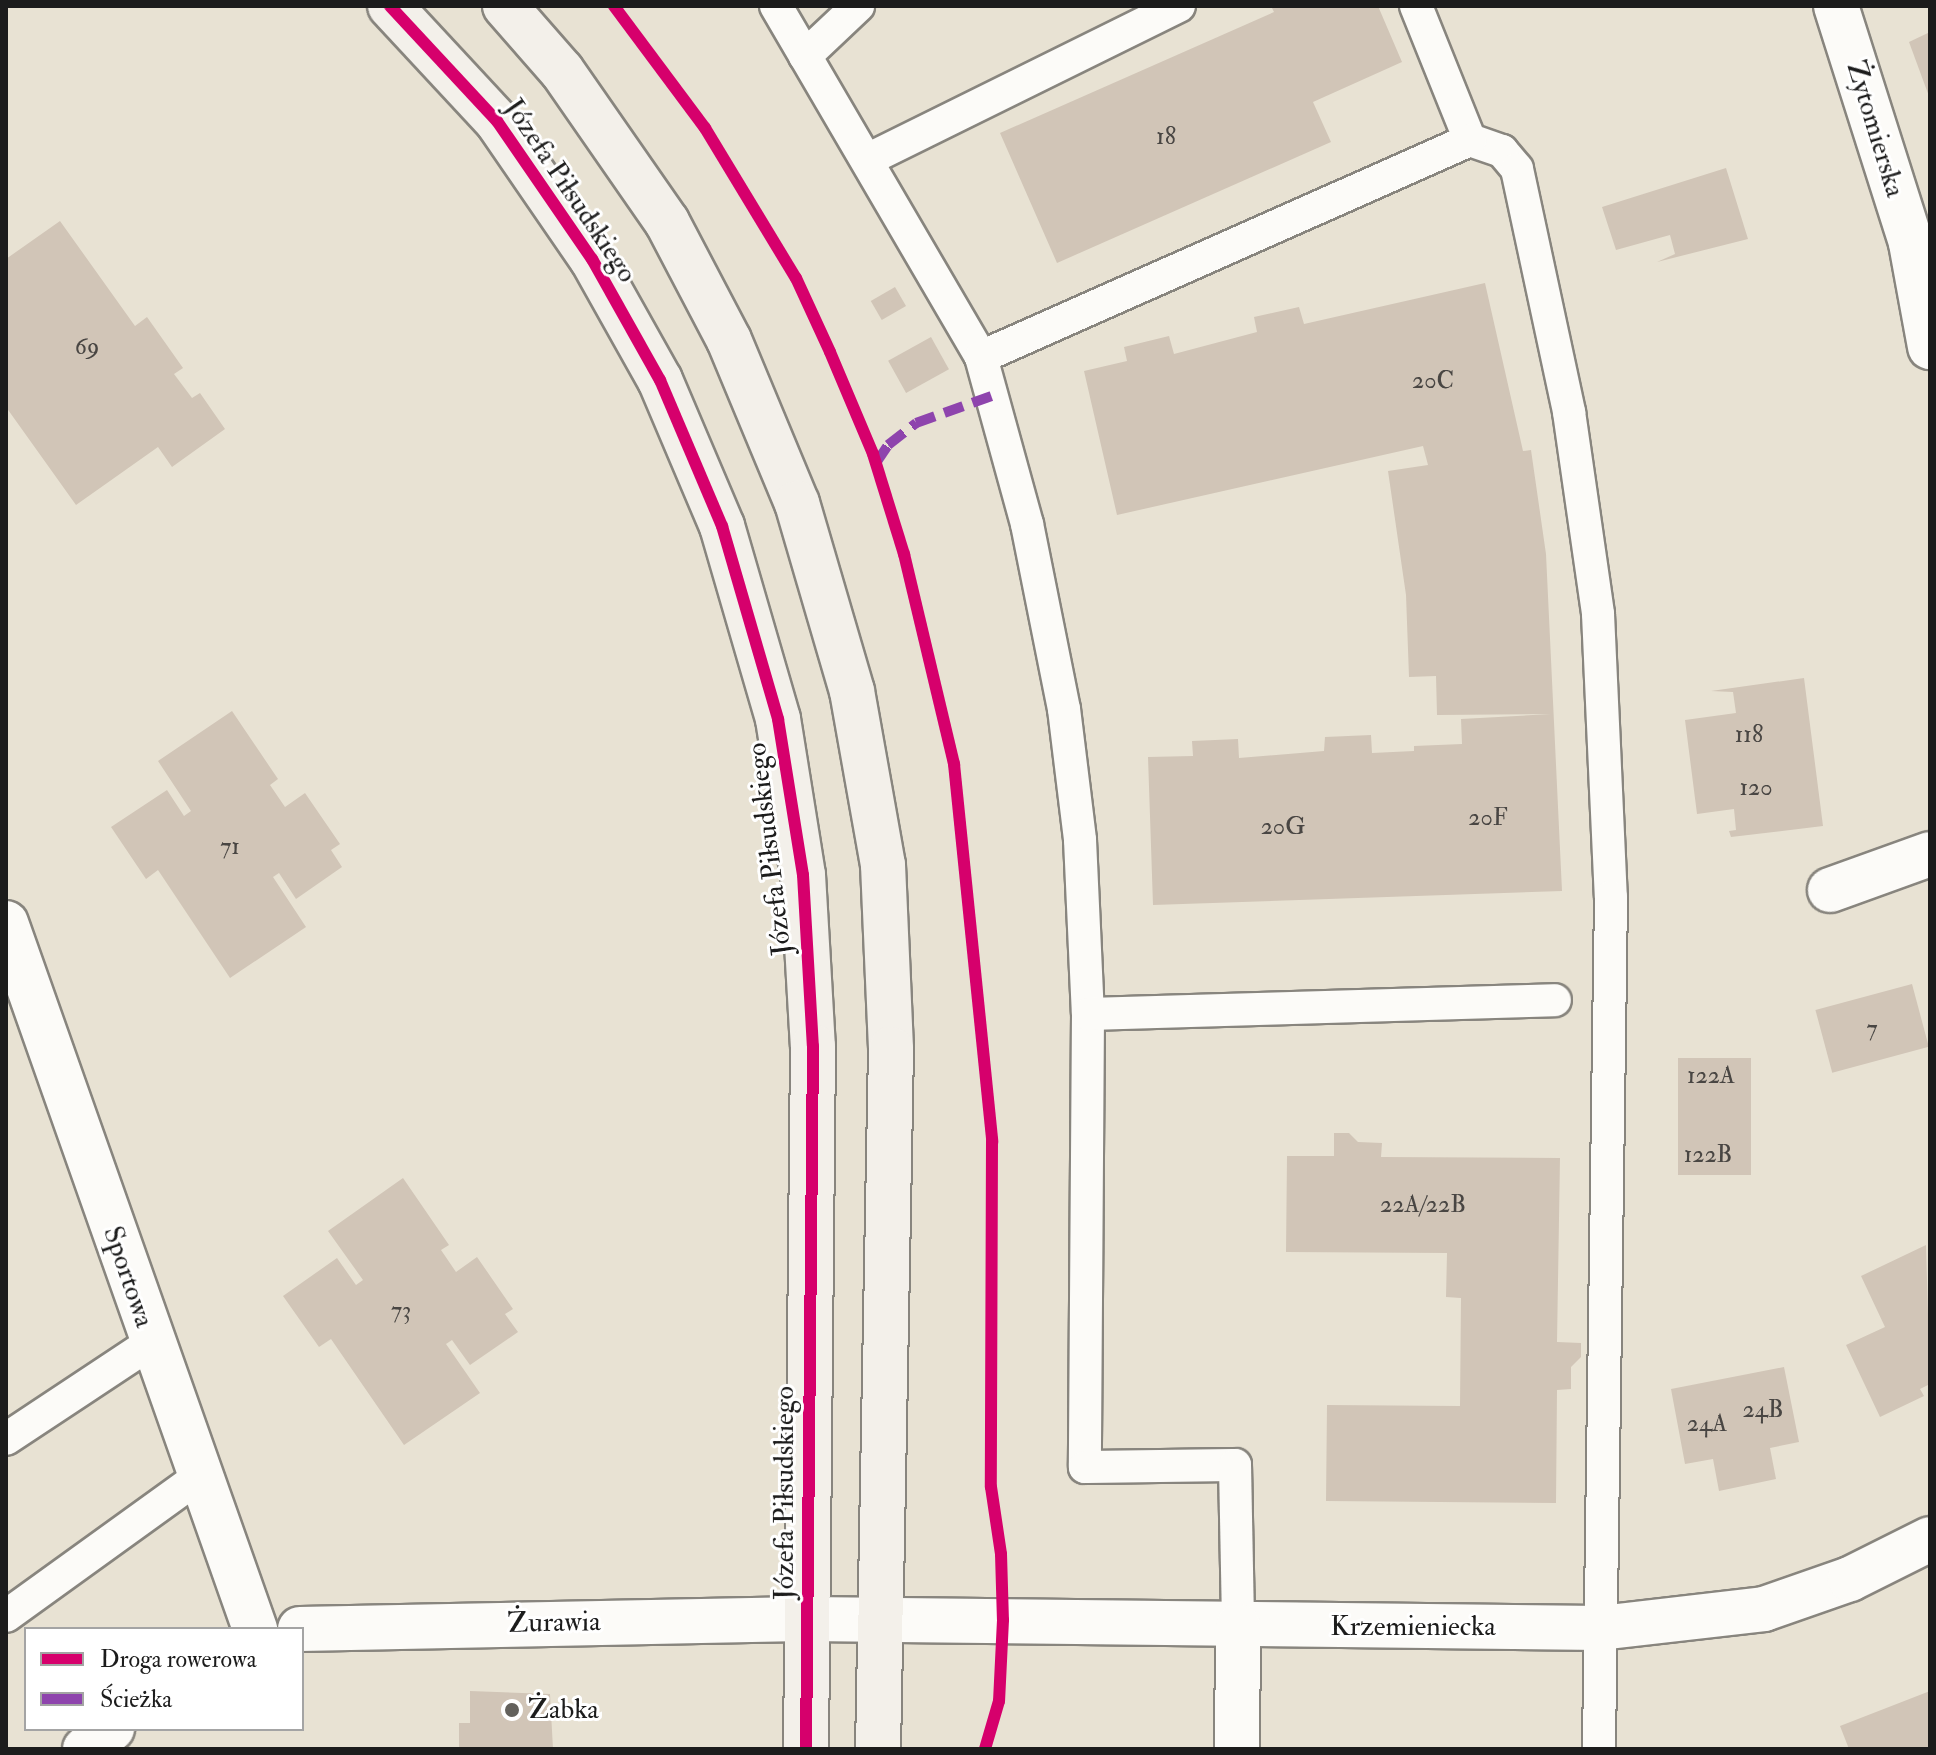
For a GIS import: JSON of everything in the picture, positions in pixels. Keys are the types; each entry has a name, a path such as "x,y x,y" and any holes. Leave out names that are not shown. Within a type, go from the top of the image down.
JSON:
{"street":[{"name":"Józefa Piłsudskiego","path":"390,6 497,121 592,259 660,380 722,526 778,719 803,875 813,1046 806,1749"},
{"path":"505,6 562,71 667,222 729,340 797,503 852,691 883,865 891,1049 878,1749"},
{"name":"Żytomierska","path":"1836,6 1911,243 1930,347"},
{"path":"1830,890 1930,854"},
{"name":"Sportowa","path":"6,923 151,1343 254,1627"},
{"name":"Krzemieniecka","path":"881,1620 1600,1628 1764,1609 1850,1579 1930,1539"},
{"name":"Żurawia","path":"304,1629 881,1620"},
{"path":"1237,1749 1238,1626"},
{"path":"85,1749 109,1731"}],"lane":[{"path":"776,6 981,357 1027,524 1064,709 1080,840 1088,1014 1085,1467 1235,1465 1238,1626"},
{"path":"805,56 858,6"},
{"path":"867,160 1179,6"},
{"path":"1416,6 1470,140"},
{"path":"981,357 1470,140 1502,151 1517,169 1569,412 1598,614 1611,897 1599,1749"},
{"path":"1088,1014 1555,1000"},
{"path":"6,1439 151,1343"},
{"path":"6,1616 199,1477"}],"building":[{"path":"1271,6 1378,6 1402,62 1313,102 1331,142 1057,263 1000,133 1274,12"},
{"path":"1930,32 1930,99 1909,42"},
{"path":"1726,168 1748,239 1657,262 1675,254 1670,235 1616,250 1602,207"},
{"path":"60,221 135,326 147,317 183,368 174,374 192,398 200,393 225,429 172,467 158,447 76,505 6,407 6,259"},
{"path":"1485,283 1523,451 1531,450 1546,554 1562,891 1153,905 1148,757 1193,756 1192,741 1238,739 1239,758 1324,751 1325,737 1371,735 1372,753 1414,751 1414,746 1462,744 1461,719 1551,714 1437,715 1436,676 1409,677 1406,595 1388,471 1428,465 1423,446 1117,515 1084,371 1127,361 1124,347 1169,336 1174,354 1257,332 1254,317 1299,307 1304,324"},
{"path":"895,287 906,306 882,320 871,301"},
{"path":"931,337 949,369 906,393 888,361"},
{"path":"1804,678 1823,826 1731,837 1729,831 1736,830 1734,809 1697,814 1685,720 1736,713 1733,692 1711,691"},
{"path":"232,711 278,779 270,785 285,807 305,793 340,844 331,850 342,867 296,899 279,873 273,877 306,927 230,978 158,870 146,879 111,827 167,790 184,816 191,811 158,761"},
{"path":"1912,984 1929,1047 1832,1073 1815,1010"},
{"path":"1678,1058 1751,1058 1751,1175 1678,1175"},
{"path":"1334,1133 1349,1133 1358,1142 1382,1143 1381,1157 1560,1158 1557,1342 1581,1343 1581,1357 1571,1367 1571,1389 1557,1390 1556,1503 1326,1501 1327,1405 1460,1406 1461,1298 1446,1297 1447,1253 1286,1252 1287,1156 1334,1156"},
{"path":"403,1178 449,1245 441,1250 456,1272 477,1257 513,1309 505,1314 518,1332 470,1365 452,1340 446,1344 480,1393 404,1445 331,1339 319,1347 283,1296 337,1258 356,1285 363,1280 328,1231"},
{"path":"1926,1245 1930,1384 1920,1389 1924,1396 1880,1417 1846,1345 1885,1327 1861,1276"},
{"path":"1784,1367 1799,1442 1770,1448 1776,1479 1719,1491 1713,1459 1685,1464 1671,1389"},
{"name":"Żabka","path":"470,1691 550,1694 553,1749 459,1749 459,1723 470,1723"},
{"path":"1930,1691 1930,1749 1849,1749 1840,1726"}],"marked path":[{"path":"876,463 888,445 916,423 992,396"}],"cycle path":[{"path":"390,6 497,121 592,259 660,380 722,526 778,719 803,875 813,1046 806,1749"},
{"path":"614,6 705,128 796,278 830,352 873,454 904,554 954,764 992,1141 991,1487 1001,1554 1003,1620 999,1701 985,1749"}],"place":[{"name":"Żabka","path":"512,1710"}]}
